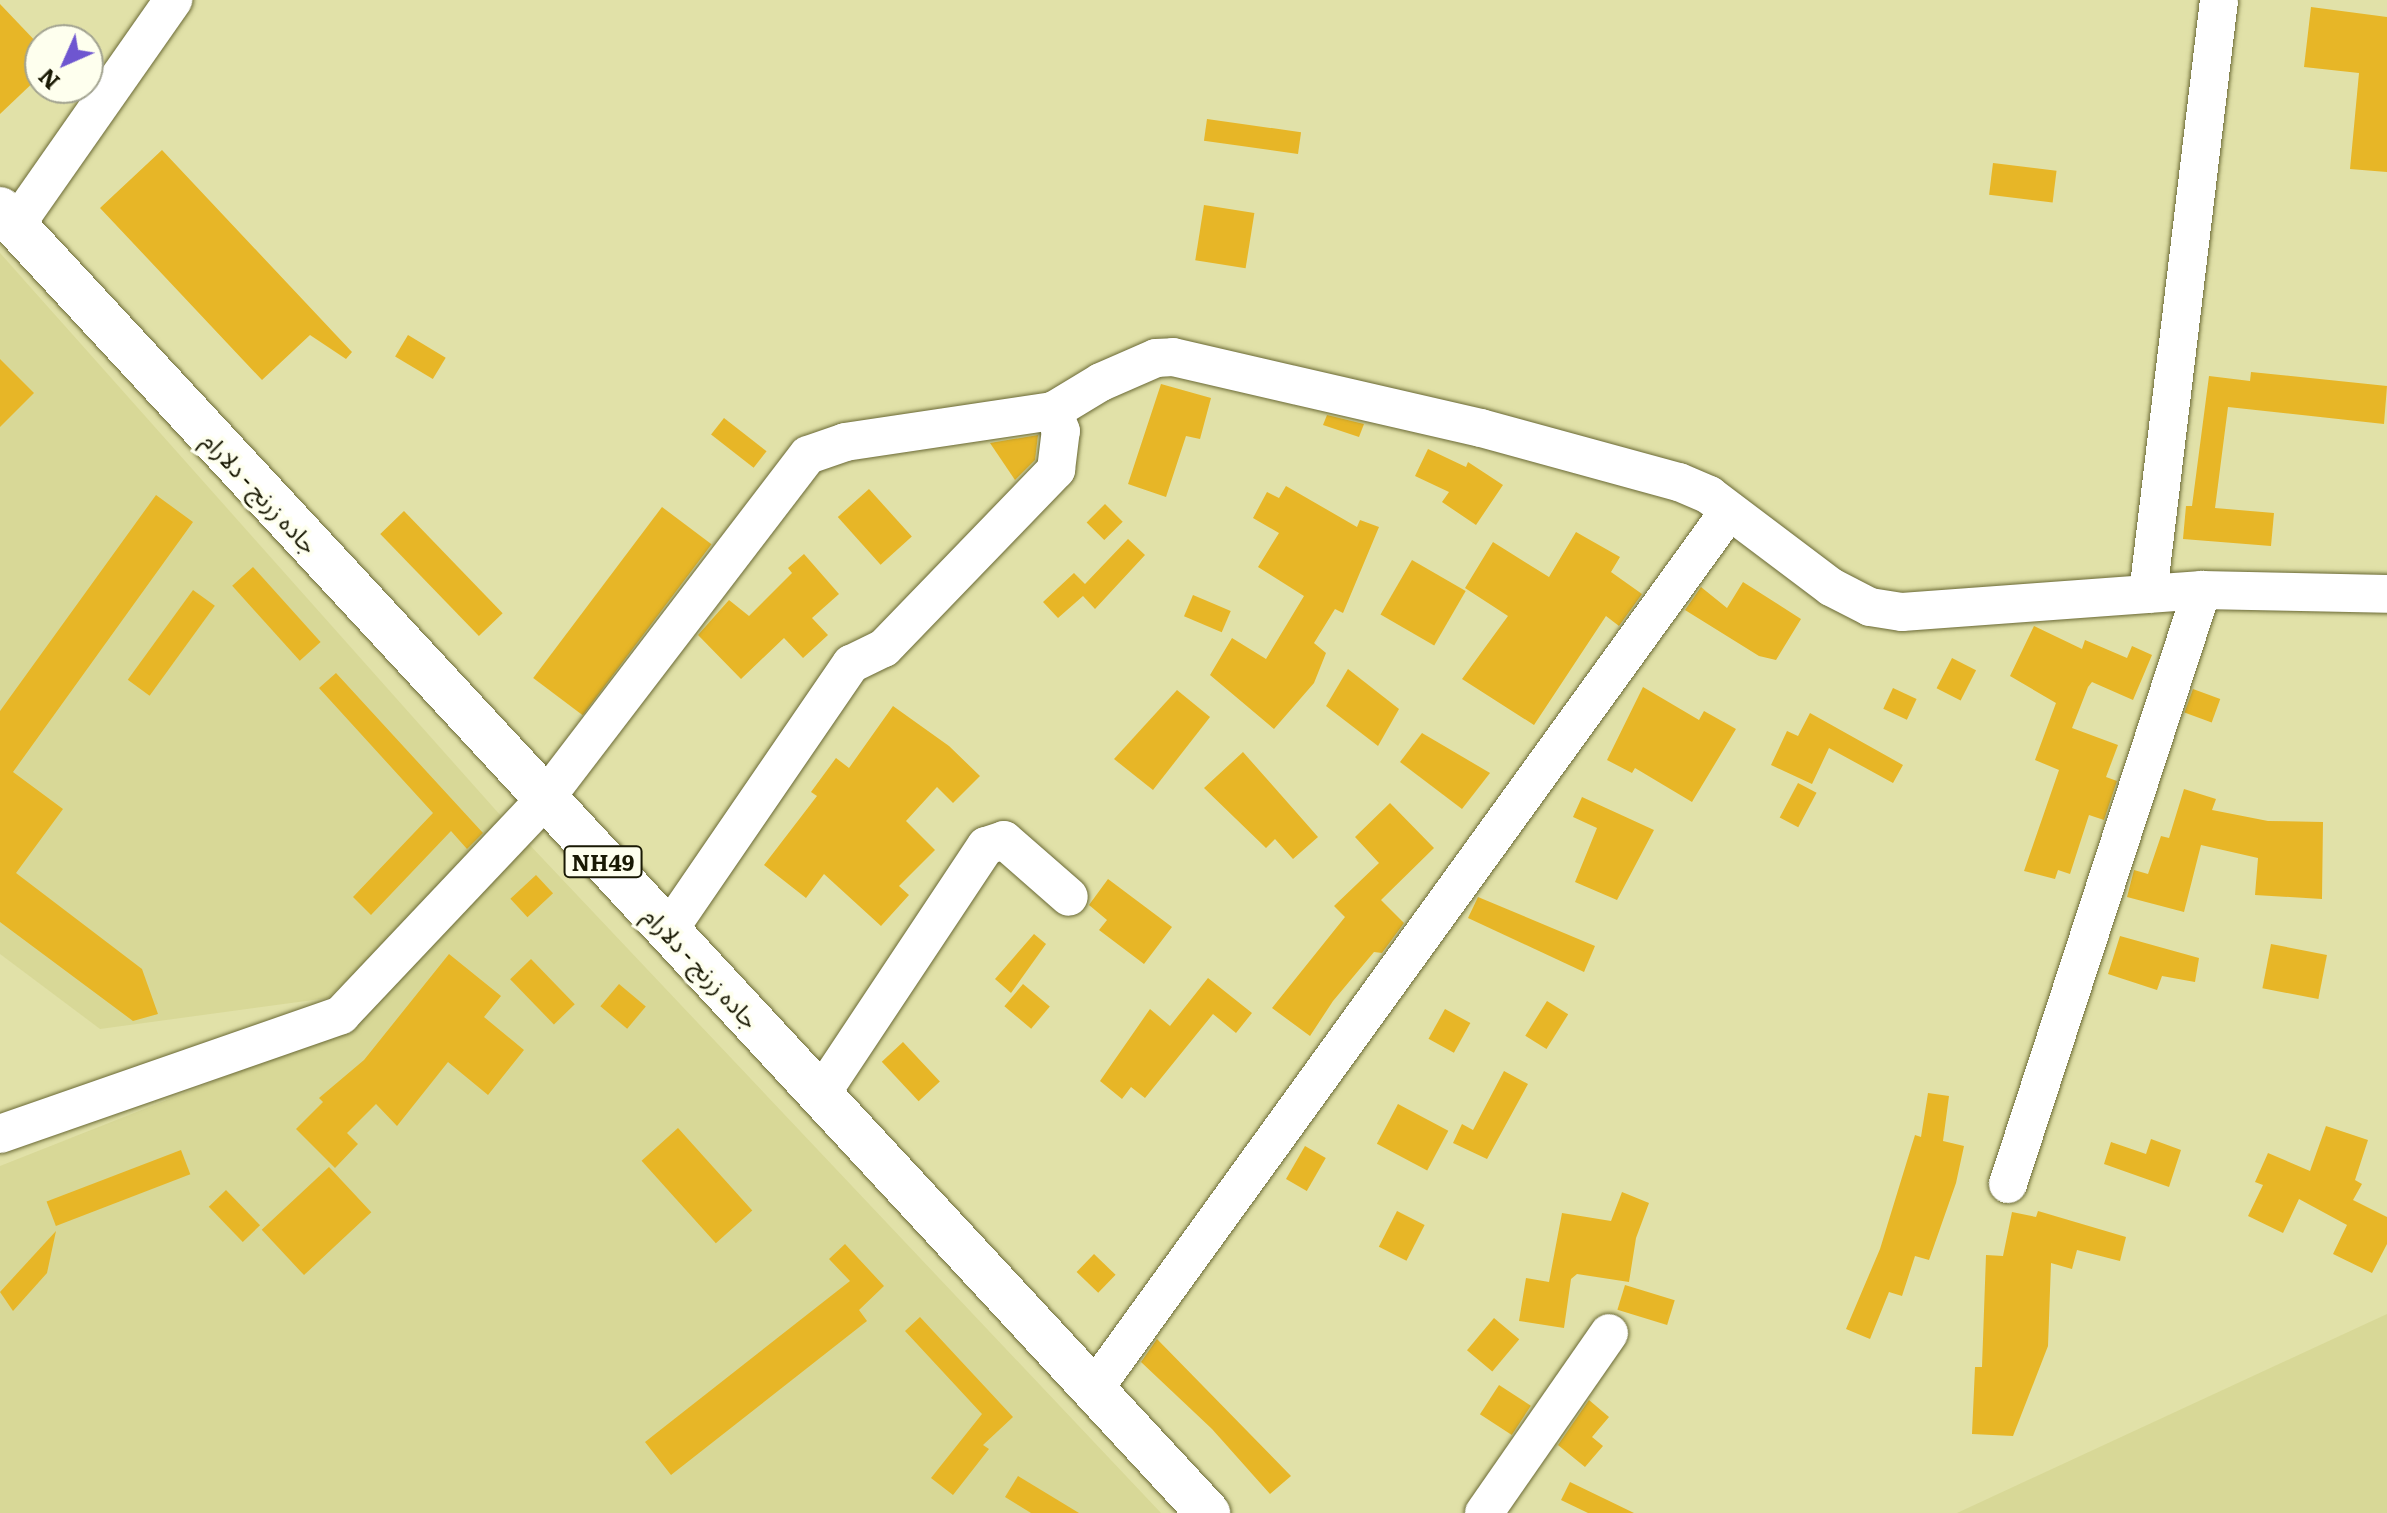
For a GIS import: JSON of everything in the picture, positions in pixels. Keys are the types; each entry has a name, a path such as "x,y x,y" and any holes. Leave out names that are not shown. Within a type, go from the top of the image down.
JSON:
{"highway":[{"name":"جاده زرنج - دلارام","path":"8,218 544,800 1208,1513"}],"street":[{"path":"8,218 173,0"},
{"path":"2148,594 2219,0"},
{"path":"0,1134 341,1015 544,800 808,455 845,442 1053,411 1143,362 1173,357 1481,428 1679,482 1729,511 1831,587 1870,607 1902,612 2202,590 2387,594"},
{"path":"668,931 851,664 884,648 1056,470 1061,431 1053,411"},
{"path":"1094,1389 1729,511"},
{"path":"2008,1184 2202,590"},
{"path":"821,1094 986,846 1004,840 1069,897"},
{"path":"1484,1513 1609,1333"}],"shaded area":[{"path":"0,253 509,825 328,998 100,1029 0,954"},
{"path":"526,841 1161,1513 0,1513 0,1166 341,1031"},
{"path":"2387,1314 2387,1513 1957,1513"}],"building":[{"path":"0,4 24,29 24,91 0,114"},
{"path":"2311,7 2387,17 2387,172 2350,169 2359,73 2304,67"},
{"path":"1207,119 1301,132 1298,154 1204,141"},
{"path":"162,150 352,352 346,359 310,335 262,380 100,208"},
{"path":"1993,163 2057,171 2053,203 1989,195"},
{"path":"1204,205 1254,213 1246,268 1195,260"},
{"path":"408,335 446,358 433,379 395,356"},
{"path":"0,359 34,393 0,427"},
{"path":"2251,372 2387,386 2384,424 2228,407 2215,508 2274,513 2271,546 2183,539 2186,506 2192,506 2209,376 2250,381"},
{"path":"1161,384 1211,398 1200,439 1186,436 1166,497 1128,484"},
{"path":"1327,415 1364,424 1359,437 1323,425"},
{"path":"724,418 767,451 754,468 711,435"},
{"path":"1038,435 1035,460 1015,480 990,443"},
{"path":"1428,449 1466,467 1468,462 1503,485 1476,525 1442,502 1449,492 1415,476"},
{"path":"1286,486 1357,527 1360,520 1379,527 1343,613 1335,609 1314,643 1326,653 1314,683 1274,729 1210,675 1232,638 1266,659 1304,596 1258,567 1279,533 1253,518 1267,492 1279,498"},
{"path":"869,489 912,537 881,565 838,517"},
{"path":"156,495 193,522 13,772 63,809 16,873 142,969 158,1014 133,1021 0,922 0,711"},
{"path":"1105,504 1123,522 1104,540 1087,522"},
{"path":"662,507 712,544 583,715 533,678"},
{"path":"404,511 503,613 479,636 380,534"},
{"path":"1576,532 1620,557 1611,572 1642,594 1619,626 1606,616 1534,725 1462,679 1508,616 1465,588 1493,542 1549,577"},
{"path":"1128,539 1145,555 1095,609 1083,596 1058,618 1043,602 1074,573 1085,584"},
{"path":"804,554 839,594 812,618 828,635 803,658 784,638 741,679 698,635 729,600 749,616 792,573 788,568"},
{"path":"1412,560 1466,591 1434,646 1380,615"},
{"path":"253,567 321,642 300,661 232,586"},
{"path":"1743,582 1801,619 1776,660 1759,656 1685,610 1701,587 1727,608"},
{"path":"193,590 215,606 150,696 128,680"},
{"path":"1193,595 1231,611 1222,632 1184,616"},
{"path":"2034,626 2082,649 2085,640 2127,658 2132,646 2152,655 2133,700 2092,682 2088,687 2072,728 2118,745 2106,777 2117,781 2104,820 2089,815 2070,874 2058,870 2055,879 2024,871 2059,770 2035,760 2056,703 2010,676"},
{"path":"1952,658 1976,670 1961,701 1937,688"},
{"path":"1348,669 1399,709 1378,746 1326,706"},
{"path":"336,673 483,833 467,849 451,831 371,915 353,897 433,813 319,688"},
{"path":"1643,687 1699,720 1704,711 1736,729 1692,802 1635,768 1632,773 1607,760"},
{"path":"1893,688 1917,699 1907,720 1883,709"},
{"path":"2193,689 2220,699 2212,722 2184,712"},
{"path":"1177,690 1210,717 1153,790 1114,759"},
{"path":"893,706 949,746 980,776 953,803 937,787 906,821 935,850 899,886 909,895 881,926 824,874 806,898 764,865 817,796 811,792 836,758 849,768"},
{"path":"1810,713 1903,765 1893,783 1829,748 1812,784 1771,765 1787,731 1798,736"},
{"path":"1422,733 1490,773 1462,809 1400,762"},
{"path":"1243,752 1318,837 1293,859 1275,839 1266,848 1204,788"},
{"path":"1798,783 1817,793 1798,827 1780,817"},
{"path":"2184,789 2216,799 2212,810 2268,821 2323,822 2322,899 2255,895 2258,858 2201,845 2184,912 2127,897 2134,870 2148,874 2161,836 2169,838"},
{"path":"1582,797 1654,830 1617,900 1575,882 1597,828 1573,817"},
{"path":"1390,803 1434,848 1381,900 1404,923 1382,953 1374,952 1333,1001 1310,1036 1272,1008 1345,917 1334,906 1379,863 1355,837"},
{"path":"536,875 553,893 527,917 510,899"},
{"path":"1108,879 1172,927 1144,964 1099,930 1107,920 1089,905"},
{"path":"1478,897 1595,946 1584,972 1468,918"},
{"path":"1034,934 1046,944 1011,993 995,979"},
{"path":"2120,936 2199,958 2195,982 2162,976 2157,990 2108,974"},
{"path":"2271,944 2327,955 2318,999 2262,988"},
{"path":"449,954 501,996 484,1017 524,1050 488,1095 448,1062 397,1126 376,1104 347,1133 358,1144 335,1168 296,1129 323,1102 319,1098 364,1060"},
{"path":"531,959 575,1004 554,1024 510,979"},
{"path":"1208,978 1252,1013 1236,1033 1213,1014 1145,1098 1131,1087 1122,1099 1100,1081 1150,1009 1170,1026"},
{"path":"619,984 646,1006 627,1029 600,1006"},
{"path":"1023,984 1050,1006 1031,1029 1004,1006"},
{"path":"1547,1001 1568,1014 1546,1049 1525,1036"},
{"path":"1445,1009 1470,1023 1454,1053 1429,1039"},
{"path":"903,1042 940,1081 919,1101 882,1062"},
{"path":"1504,1071 1528,1084 1487,1159 1453,1143 1462,1124 1473,1130"},
{"path":"1928,1093 1949,1096 1943,1141 1964,1146 1956,1183 1929,1260 1915,1256 1902,1296 1889,1292 1870,1339 1846,1329 1880,1249 1915,1135 1921,1137"},
{"path":"1398,1104 1448,1131 1427,1170 1377,1144"},
{"path":"2326,1126 2368,1140 2355,1180 2362,1184 2353,1200 2387,1217 2387,1244 2372,1273 2333,1254 2347,1225 2299,1199 2283,1233 2248,1216 2263,1185 2255,1182 2268,1153 2310,1171"},
{"path":"678,1128 752,1210 716,1243 642,1161"},
{"path":"2151,1139 2181,1150 2169,1187 2104,1164 2111,1142 2146,1154"},
{"path":"1305,1146 1326,1158 1307,1191 1286,1179"},
{"path":"181,1150 190,1174 56,1226 47,1202"},
{"path":"329,1167 371,1212 304,1275 262,1230"},
{"path":"226,1190 260,1225 243,1242 209,1207"},
{"path":"1622,1192 1649,1203 1636,1238 1629,1282 1577,1274 1571,1279 1564,1328 1519,1321 1526,1278 1549,1282 1562,1213 1611,1221"},
{"path":"1397,1211 1425,1225 1406,1261 1379,1247"},
{"path":"2038,1211 2126,1237 2120,1261 2077,1250 2072,1269 2051,1263 2048,1346 2013,1436 1972,1434 1975,1367 1982,1367 1986,1255 2003,1256 2012,1212 2036,1217"},
{"path":"56,1231 47,1273 13,1311 0,1292"},
{"path":"845,1244 884,1286 859,1310 867,1321 671,1475 645,1442 850,1281 829,1259"},
{"path":"1094,1254 1116,1275 1098,1293 1077,1272"},
{"path":"1625,1285 1675,1300 1667,1325 1617,1310"},
{"path":"920,1317 1013,1417 983,1445 989,1449 953,1495 931,1478 982,1414 905,1331"},
{"path":"1494,1318 1519,1339 1492,1371 1467,1350"},
{"path":"1157,1339 1291,1476 1270,1494 1212,1429 1141,1362"},
{"path":"1499,1385 1531,1406 1512,1435 1480,1414"},
{"path":"1589,1400 1609,1417 1592,1437 1603,1446 1585,1467 1558,1445"},
{"path":"1018,1476 1079,1513 1031,1513 1005,1497"},
{"path":"1570,1482 1634,1513 1588,1513 1561,1500"}]}
